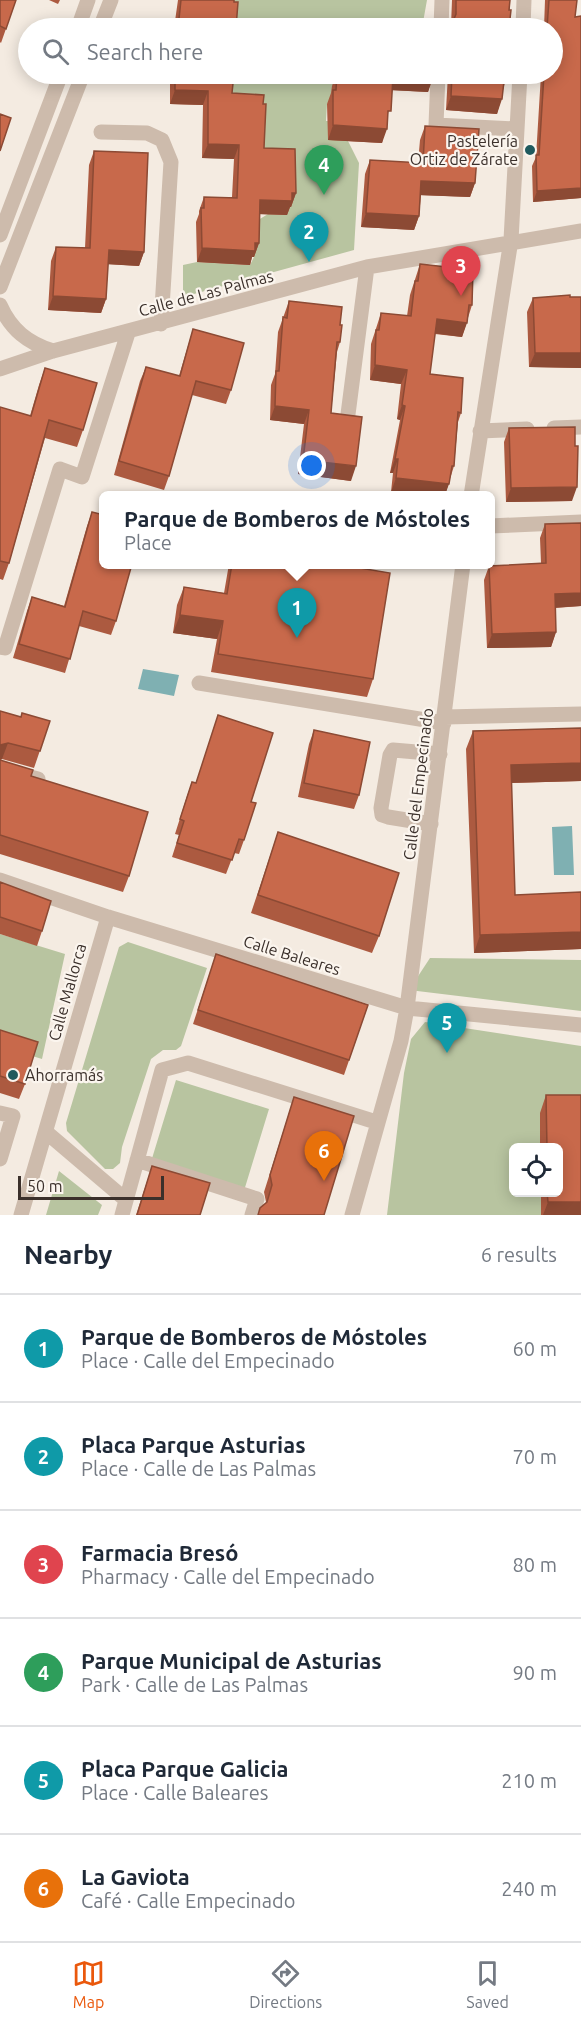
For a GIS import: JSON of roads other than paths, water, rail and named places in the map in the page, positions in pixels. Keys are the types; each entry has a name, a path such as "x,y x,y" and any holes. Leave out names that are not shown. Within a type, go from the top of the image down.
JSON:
{"street":[{"path":"82,18 88,0"},
{"path":"104,18 111,0"},
{"path":"441,18 442,0"},
{"path":"523,18 524,0"},
{"path":"1,230 57,84"},
{"path":"0,287 78,84"},
{"path":"438,84 436,125 517,129"},
{"path":"472,491 511,240 519,84"},
{"path":"101,132 147,133 162,140 171,162 161,324"},
{"name":"Calle de Las Palmas","path":"0,369 53,351 128,333 367,267 511,240 581,231"},
{"path":"347,422 367,267"},
{"path":"0,305 5,318 20,335 53,351"},
{"path":"0,647 5,648 60,469 82,477 128,333"},
{"path":"480,431 581,427"},
{"path":"495,526 581,522"},
{"name":"Calle del Empecinado","path":"352,1215 376,1122 401,1041 407,1008 445,720 457,569"},
{"path":"199,683 445,720 581,714"},
{"path":"431,824 388,817 382,815 381,808 390,755 393,750 440,754"},
{"path":"0,769 38,779"},
{"name":"Calle Baleares","path":"0,880 108,917 407,1008 581,1025"},
{"name":"Calle Mallorca","path":"21,1215 108,917"},
{"path":"46,1132 124,1208 162,1070 188,1063 376,1122"},
{"path":"0,1113 13,1116 0,1159"},
{"path":"137,1160 257,1199 252,1215"}],"water":[{"path":"143,669 179,675 174,696 138,689"},
{"path":"572,826 574,875 554,875 552,827"}],"place":[{"name":"Pastelería Ortiz de Zárate","path":"530,150"},
{"name":"Parque Municipal de Asturias","path":"324,195"},
{"name":"Placa Parque Asturias","path":"309,262"},
{"name":"Farmacia Bresó","path":"461,296"},
{"name":"Parque de Bomberos de Móstoles","path":"297,638"},
{"name":"Placa Parque Galicia","path":"447,1053"},
{"name":"Ahorramás","path":"13,1075"},
{"name":"La Gaviota","path":"324,1181"}]}
